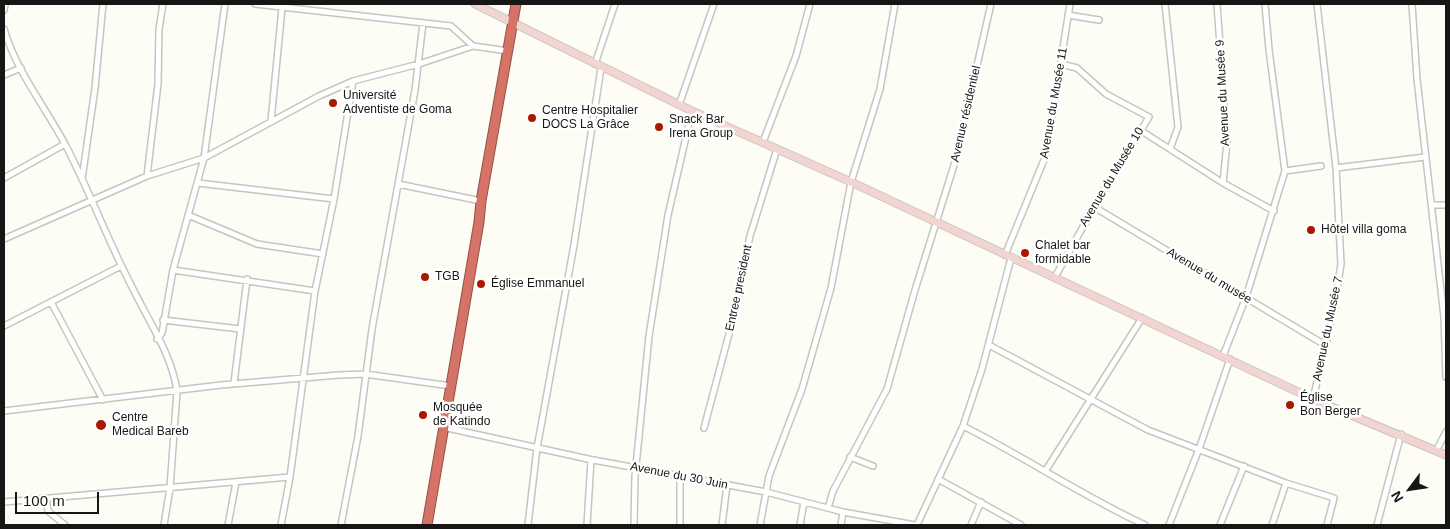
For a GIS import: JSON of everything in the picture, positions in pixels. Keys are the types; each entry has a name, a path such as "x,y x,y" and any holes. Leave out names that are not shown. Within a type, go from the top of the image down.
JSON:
{"highway":[{"path":"427,525 516,4"}],"street":[{"path":"4,10 5,4"},
{"path":"82,179 95,88 103,4"},
{"path":"148,176 158,84 159,29 162,4"},
{"path":"157,339 162,333 173,270 204,158 225,4"},
{"path":"255,4 452,26 473,46"},
{"path":"475,4 679,105 851,182 1313,399 1401,434 1446,455"},
{"path":"528,525 537,448 574,245 598,66 615,4"},
{"path":"679,105 714,4"},
{"path":"763,142 796,56 810,4"},
{"path":"760,525 766,492 780,444 802,389 826,306 851,182 880,89 895,4"},
{"name":"Avenue résidentiel","path":"828,508 833,491 850,457 888,389 935,222 955,162 991,4"},
{"name":"Avenue du Musée 11","path":"916,525 963,426 989,345 1008,257 1046,155 1070,4"},
{"path":"1165,4 1178,128 1170,149"},
{"name":"Avenue du Musée 9","path":"1217,4 1227,142 1224,183"},
{"path":"1169,525 1199,449 1226,357 1274,211 1284,171 1268,50 1265,4"},
{"name":"Avenue du Musée 7","path":"1313,399 1334,309 1341,264 1336,168 1318,4"},
{"path":"1412,4 1417,79 1444,317 1446,377"},
{"path":"271,121 282,8"},
{"path":"1068,15 1099,20"},
{"path":"341,525 358,436 366,374 419,64 423,23"},
{"path":"4,29 8,44 65,144 121,266 171,368 177,392 170,488 164,525"},
{"path":"4,239 148,176 204,158 271,121 353,81 419,64 473,46 509,51"},
{"name":"Avenue du Musée 10","path":"1055,277 1094,207 1149,116 1106,94 1077,68 1061,64"},
{"path":"4,75 21,68"},
{"path":"281,525 290,477 315,290 334,199 353,81"},
{"path":"634,525 636,468 649,336 668,216 692,111"},
{"path":"1140,130 1224,183 1274,211"},
{"path":"4,178 65,144"},
{"name":"Entree president","path":"704,428 733,319 750,236 777,149"},
{"path":"1336,168 1425,157"},
{"path":"1284,171 1321,166"},
{"path":"198,183 334,199"},
{"path":"398,184 481,201"},
{"path":"1432,205 1446,205"},
{"name":"Avenue du musée","path":"1094,207 1325,345"},
{"path":"188,215 257,244 322,254"},
{"path":"4,326 121,266"},
{"path":"173,270 315,290"},
{"path":"234,383 247,279"},
{"path":"51,302 103,400"},
{"path":"1046,470 1142,318"},
{"path":"163,320 240,330"},
{"path":"989,345 1148,430 1286,483 1334,498 1327,525"},
{"path":"4,412 177,392 234,383 366,374 451,386"},
{"path":"963,426 1046,470 1081,493 1145,525"},
{"name":"Avenue du 30 Juin","path":"443,427 591,460 766,492 843,512 916,525"},
{"path":"1436,451 1446,432"},
{"path":"1377,525 1401,434"},
{"path":"850,457 873,466"},
{"path":"587,525 591,460"},
{"path":"1220,525 1244,466"},
{"path":"4,502 290,477"},
{"path":"680,477 680,525"},
{"path":"938,479 1021,525"},
{"path":"228,525 236,482"},
{"path":"1272,525 1286,483"},
{"path":"722,525 727,485"},
{"path":"46,498 48,511 65,525"},
{"path":"800,525 804,502"},
{"path":"971,525 981,502"},
{"path":"841,525 843,512"}],"place":[{"name":"Université Adventiste de Goma","path":"333,103"},
{"name":"Centre Hospitalier DOCS La Grâce","path":"532,118"},
{"name":"Snack Bar Irena Group","path":"659,127"},
{"name":"Hôtel villa goma","path":"1311,230"},
{"name":"Chalet bar formidable","path":"1025,253"},
{"name":"TGB","path":"425,277"},
{"name":"Église Emmanuel","path":"481,284"},
{"name":"Église Bon Berger","path":"1290,405"},
{"name":"Mosquée de Katindo","path":"423,415"},
{"name":"Centre Medical Bareb","path":"101,425"}]}
